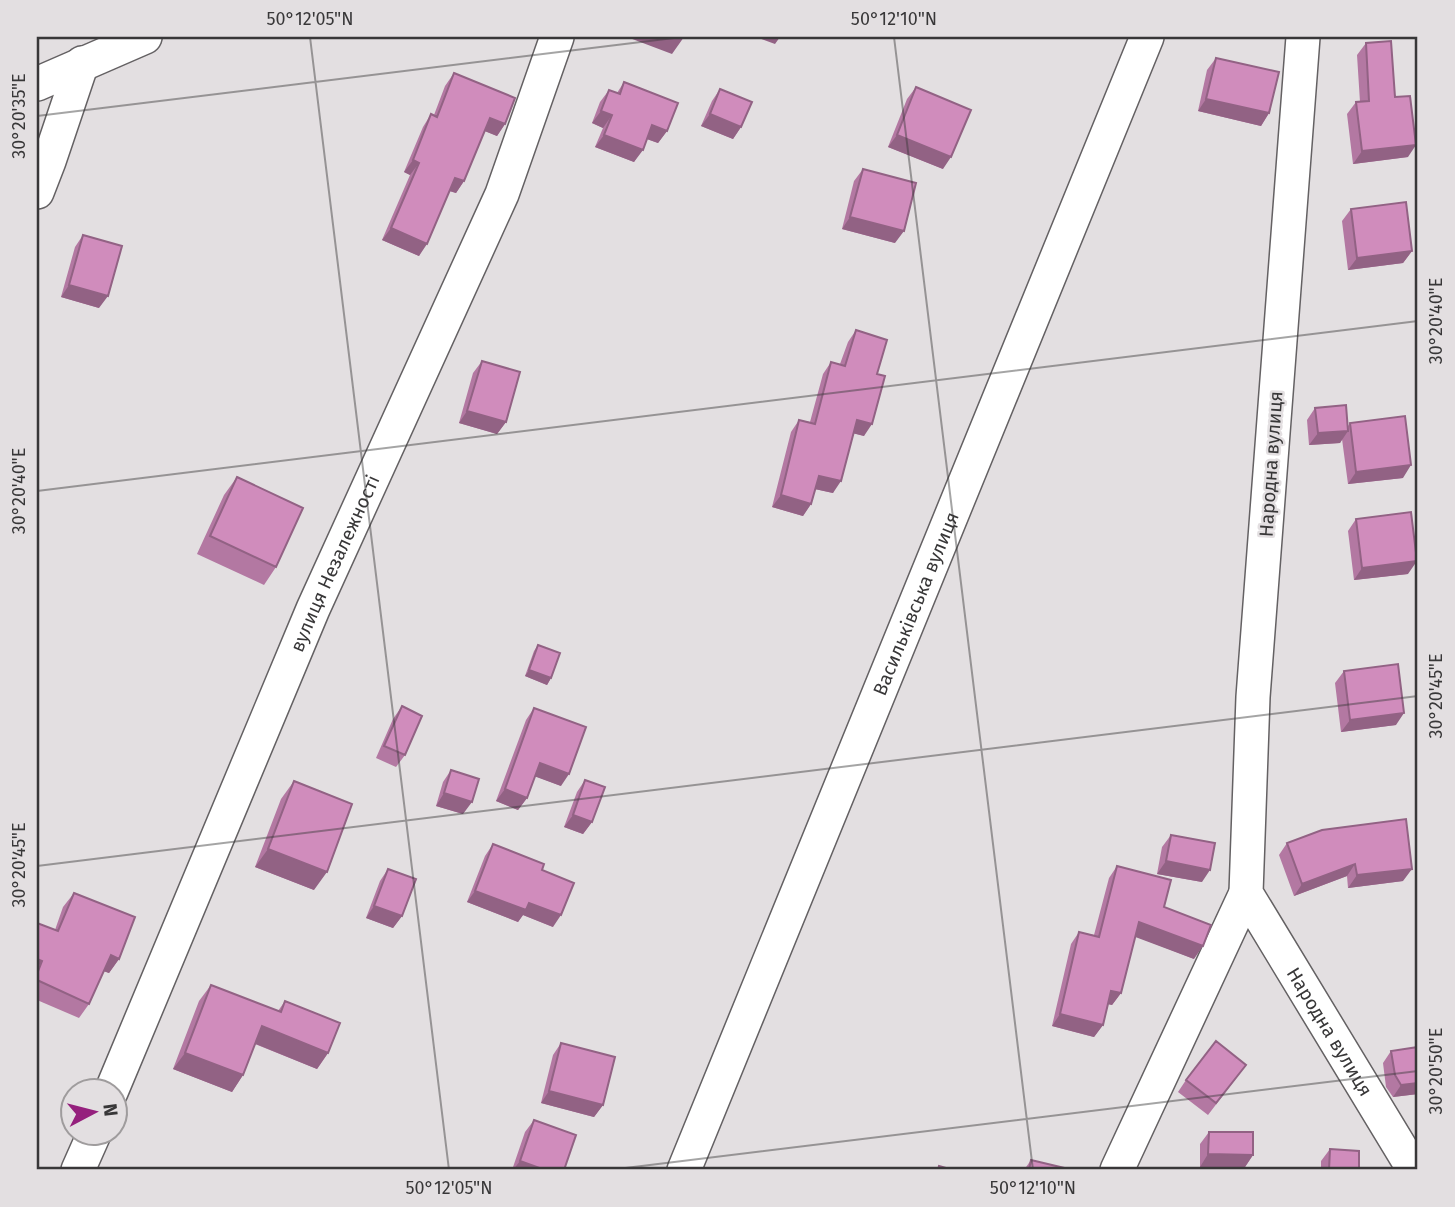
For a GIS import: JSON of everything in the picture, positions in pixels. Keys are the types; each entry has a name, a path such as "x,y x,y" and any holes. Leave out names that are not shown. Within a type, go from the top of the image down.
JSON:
{"street":[{"path":"37,84 145,37"},
{"name":"вулиця Незалежності","path":"116,1078 313,609 502,194 556,37"},
{"name":"Васильківська вулиця","path":"684,1170 1147,37"},
{"name":"Народна вулиця","path":"1117,1170 1246,892 1253,697 1303,37"},
{"path":"37,191 82,63"},
{"name":"Народна вулиця","path":"1246,892 1414,1170"},
{"path":"78,1170 88,1148"}],"building":[{"path":"1391,41 1395,97 1410,96 1416,145 1362,151 1356,102 1369,101 1366,43"},
{"path":"1216,58 1279,72 1269,113 1206,99"},
{"path":"454,73 515,98 505,124 490,118 464,181 455,178 427,244 391,228 419,163 413,160 431,114 437,117"},
{"path":"624,82 678,103 667,131 652,125 643,150 604,135 612,115 601,111 609,90 620,94"},
{"path":"916,87 971,110 951,157 897,135"},
{"path":"720,89 752,102 741,127 710,114"},
{"path":"863,169 916,183 904,231 850,217"},
{"path":"1406,202 1412,251 1357,258 1351,209"},
{"path":"83,235 122,246 108,296 69,285"},
{"path":"856,330 887,340 877,374 885,376 872,424 857,420 841,481 819,476 811,504 781,495 799,420 815,424 831,362 845,366"},
{"path":"482,361 520,372 506,422 467,411"},
{"path":"1346,405 1348,431 1318,433 1315,408"},
{"path":"1405,416 1411,465 1356,472 1350,423"},
{"path":"237,477 303,508 276,567 210,536"},
{"path":"1411,512 1417,561 1362,568 1356,519"},
{"path":"538,645 560,653 551,678 529,670"},
{"path":"1398,664 1404,713 1350,720 1344,671"},
{"path":"402,706 422,716 405,755 384,746"},
{"path":"534,708 586,727 569,774 540,763 527,798 505,789"},
{"path":"451,770 479,779 472,802 444,793"},
{"path":"585,780 605,787 592,822 573,815"},
{"path":"294,781 352,804 327,872 268,849"},
{"path":"1406,819 1412,869 1357,875 1355,864 1302,884 1287,843 1322,830"},
{"path":"1171,835 1215,843 1210,870 1166,861"},
{"path":"493,844 544,864 542,870 574,883 561,915 529,903 526,910 475,891"},
{"path":"1117,866 1171,880 1164,907 1211,925 1203,946 1139,922 1121,993 1111,991 1103,1025 1060,1014 1079,932 1099,937"},
{"path":"388,869 416,879 402,916 374,906"},
{"path":"74,893 135,917 119,959 111,955 89,1004 37,980 42,961 37,959 37,923 58,931"},
{"path":"211,985 281,1012 285,1001 340,1023 328,1053 262,1026 243,1075 185,1053"},
{"path":"1216,1041 1246,1065 1216,1103 1186,1080"},
{"path":"561,1043 615,1057 603,1105 549,1091"},
{"path":"1418,1047 1418,1083 1401,1085 1395,1075 1391,1051"},
{"path":"534,1120 576,1135 564,1170 545,1170 520,1161"},
{"path":"1209,1132 1253,1132 1253,1155 1208,1154"},
{"path":"1330,1149 1359,1151 1359,1170 1329,1170"},
{"path":"1031,1160 1073,1170 1029,1170"}]}
